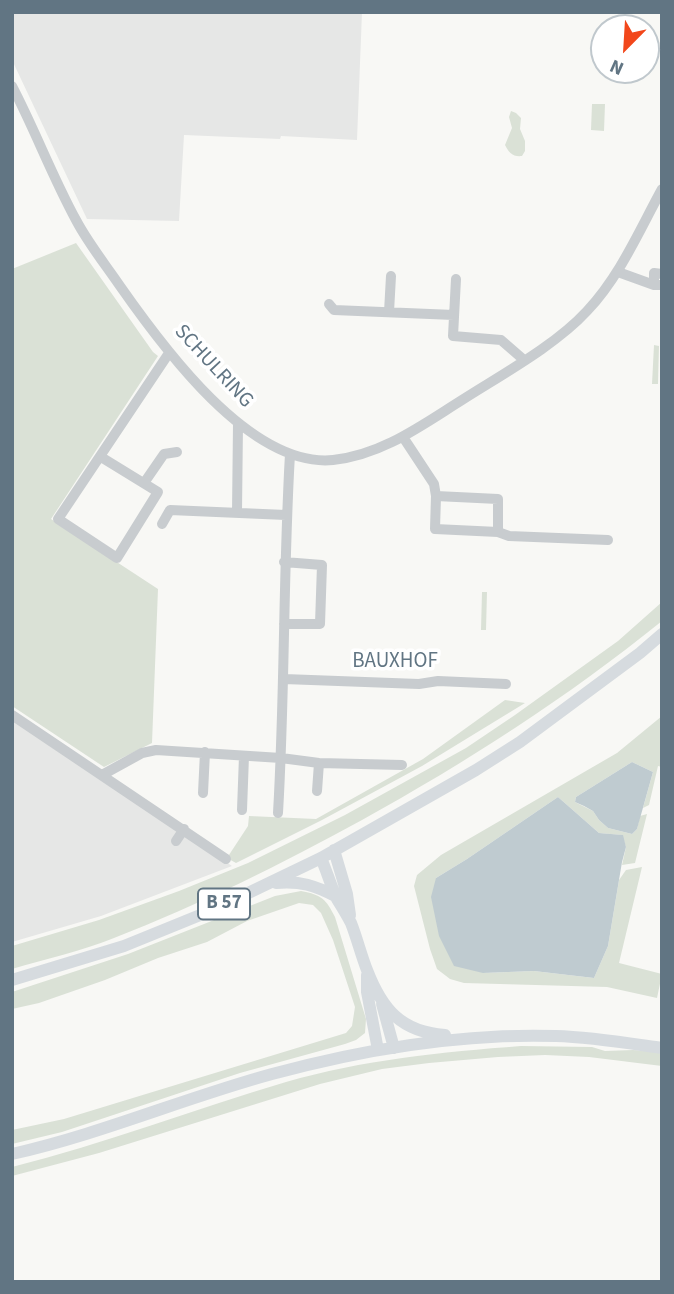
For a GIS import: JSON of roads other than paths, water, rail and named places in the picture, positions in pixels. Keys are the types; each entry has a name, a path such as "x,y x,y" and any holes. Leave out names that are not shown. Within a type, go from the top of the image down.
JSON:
{"main road":[{"name":"B 57","path":"12,981 124,946 215,909 321,858 520,742 662,634"},
{"path":"334,850 348,894 351,923"},
{"path":"321,858 351,923 367,972 390,1011 407,1026 433,1034 470,1037 558,1036 662,1048"},
{"name":"B 57","path":"268,883 306,884 337,897"},
{"path":"367,972 367,992 378,1050"},
{"path":"380,995 394,1048"},
{"path":"12,1154 94,1132 270,1074 378,1050 470,1037"}],"street":[{"name":"SCHULRING","path":"12,86 77,222 169,353 238,424 290,454 332,460 370,452 403,437 570,328 618,272 662,190"},
{"path":"618,272 658,285"},
{"path":"658,285 654,273 662,274"},
{"path":"389,312 391,276"},
{"path":"456,279 453,336 501,340 524,360"},
{"path":"329,304 334,310 454,315"},
{"path":"101,457 158,492 117,558 58,519 169,353"},
{"path":"237,512 238,424"},
{"path":"403,437 434,484 435,529 498,532 509,536 608,540"},
{"path":"144,484 164,454 177,452"},
{"path":"278,813 284,679 284,562 290,454"},
{"path":"436,496 498,499 498,532"},
{"path":"162,524 170,509 286,515"},
{"path":"284,562 322,565 320,624 284,624"},
{"name":"BAUXHOF","path":"284,679 506,684"},
{"path":"12,715 226,859"},
{"path":"102,775 142,753 156,750 319,763 402,765"},
{"path":"203,793 205,752"},
{"path":"242,810 244,756"},
{"path":"317,791 319,763"},
{"path":"176,841 184,830"}]}
